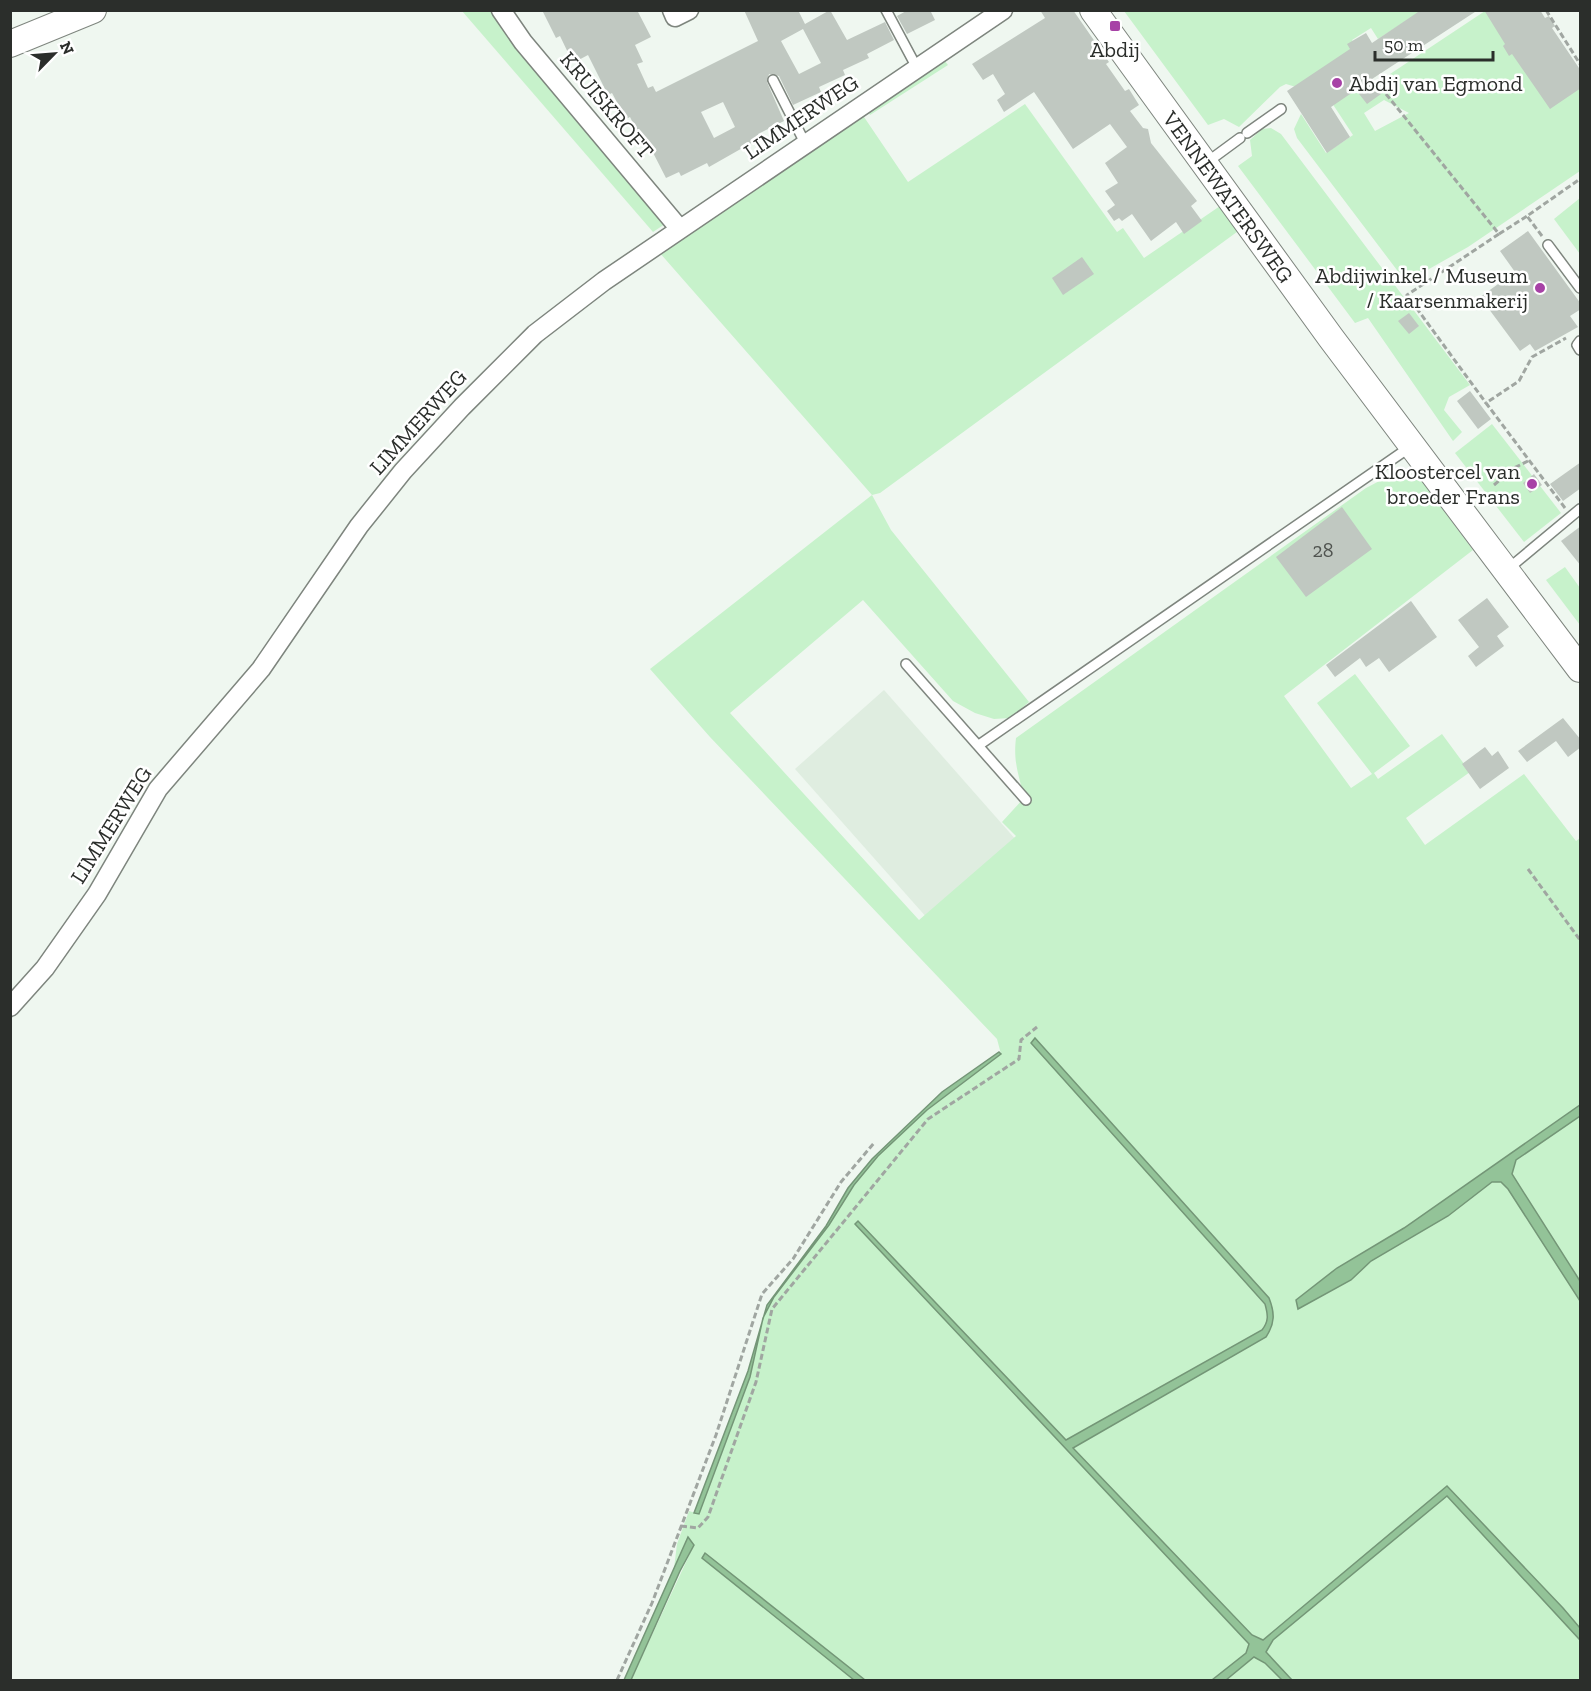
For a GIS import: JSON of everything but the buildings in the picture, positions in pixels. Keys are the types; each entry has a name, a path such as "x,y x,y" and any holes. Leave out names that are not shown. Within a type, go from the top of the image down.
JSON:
{"street":[{"path":"10,44 93,10"},
{"name":"KRUISKROFT","path":"501,10 523,42 679,228"},
{"path":"672,10 675,17 689,10"},
{"name":"LIMMERWEG","path":"10,1007 45,968 97,894 158,789 261,669 359,526 403,471 462,407 535,334 679,228 1003,10"},
{"name":"VENNEWATERSWEG","path":"1093,10 1412,446 1581,669"}],"lane":[{"path":"886,10 917,68"},
{"path":"773,80 805,143"},
{"path":"1204,164 1281,109"},
{"path":"1548,244 1581,288"},
{"path":"1581,341 1577,345 1581,350"},
{"path":"979,745 1412,446"},
{"path":"1506,571 1581,508"},
{"path":"906,664 1026,800"}],"path":[{"path":"1546,10 1581,64"},
{"path":"1386,94 1499,234"},
{"path":"1571,516 1407,295 1581,179"},
{"path":"1527,216 1548,244"},
{"path":"1486,403 1519,381 1532,357 1569,336"},
{"path":"1494,485 1514,468 1529,460"},
{"path":"1528,869 1581,940"},
{"path":"681,1526 698,1528 708,1517 756,1382 772,1310 928,1119 1019,1059 1021,1040 1037,1027"},
{"path":"617,1680 652,1603 681,1526 735,1382 762,1294 793,1259 841,1182 874,1143"}],"shaded area":[{"path":"462,11 496,11 665,224 653,232"},
{"path":"1124,11 1421,11 1378,39 1371,28 1352,40 1357,47 1296,87 1286,84 1280,87 1239,127 1224,119 1208,125"},
{"path":"1485,11 1580,88 1580,171 1468,247 1406,282 1297,138 1294,129 1301,114 1326,153 1353,135 1332,103 1359,85 1368,97 1385,86 1381,80","holes":["1384,100 1409,113 1375,131 1364,113"]},
{"path":"944,60 948,65 870,115 867,109"},
{"path":"1025,104 1117,232 1123,228 1144,258 1223,204 1241,229 880,493 872,495 659,252 862,114 908,182"},
{"path":"1271,128 1281,134 1470,385 1449,397 1444,410 1462,432 1453,441 1368,318 1355,323 1238,166 1252,156 1250,140 1262,129"},
{"path":"1580,198 1580,254 1554,219"},
{"path":"1492,424 1561,513 1524,542 1455,453"},
{"path":"1389,476 1421,480 1473,550 1284,696 1351,788 1372,774 1317,703 1355,674 1410,746 1374,773 1378,779 1442,734 1470,772 1406,818 1425,845 1524,774 1576,841 1580,838 1580,1680 631,1680 694,1545 688,1537 673,1576 677,1544 689,1511 699,1514 750,1377 763,1318 768,1306 829,1225 854,1185 878,1156 917,1118 1001,1054 997,1039 710,737 650,669 872,495 891,530 1029,702 1010,718 994,719 975,713 953,701 863,600 730,713 919,920 1016,836 1002,822 1024,798 1016,762 1016,738 1366,488"},
{"path":"1565,567 1580,588 1580,625 1546,580"},
{"path":"884,690 1017,841 928,919 795,769"},
{"path":"1035,1038 1269,1298 1273,1313 1271,1327 1266,1337 1073,1448 1252,1635 1263,1640 1447,1486 1563,1608 1580,1628 1580,1640 1447,1496 1273,1640 1266,1652 1292,1680 1282,1680 1265,1663 1254,1657 1226,1680 1212,1680 1246,1653 1249,1644 855,1224 858,1221 1066,1440 1262,1330 1267,1318 1265,1304 1031,1043"},
{"path":"999,1052 1001,1054 927,1110 878,1156 854,1185 829,1225 774,1297 764,1317 767,1305 826,1226 848,1188 872,1159 942,1092"},
{"path":"1580,1105 1580,1116 1516,1160 1512,1174 1580,1281 1580,1301 1508,1189 1501,1182 1492,1182 1448,1216 1371,1261 1351,1280 1298,1309 1296,1300 1337,1268 1404,1228"},
{"path":"762,1322 750,1377 699,1514 694,1513 748,1371"},
{"path":"688,1537 694,1545 631,1680 624,1680"},
{"path":"705,1553 865,1680 854,1680 702,1558"}],"place":[{"name":"Abdij","path":"1115,26"},
{"name":"Abdij van Egmond","path":"1337,83"},
{"name":"Abdijwinkel / Museum / Kaarsenmakerij","path":"1540,288"},
{"name":"Kloostercel van broeder Frans","path":"1532,484"}]}
